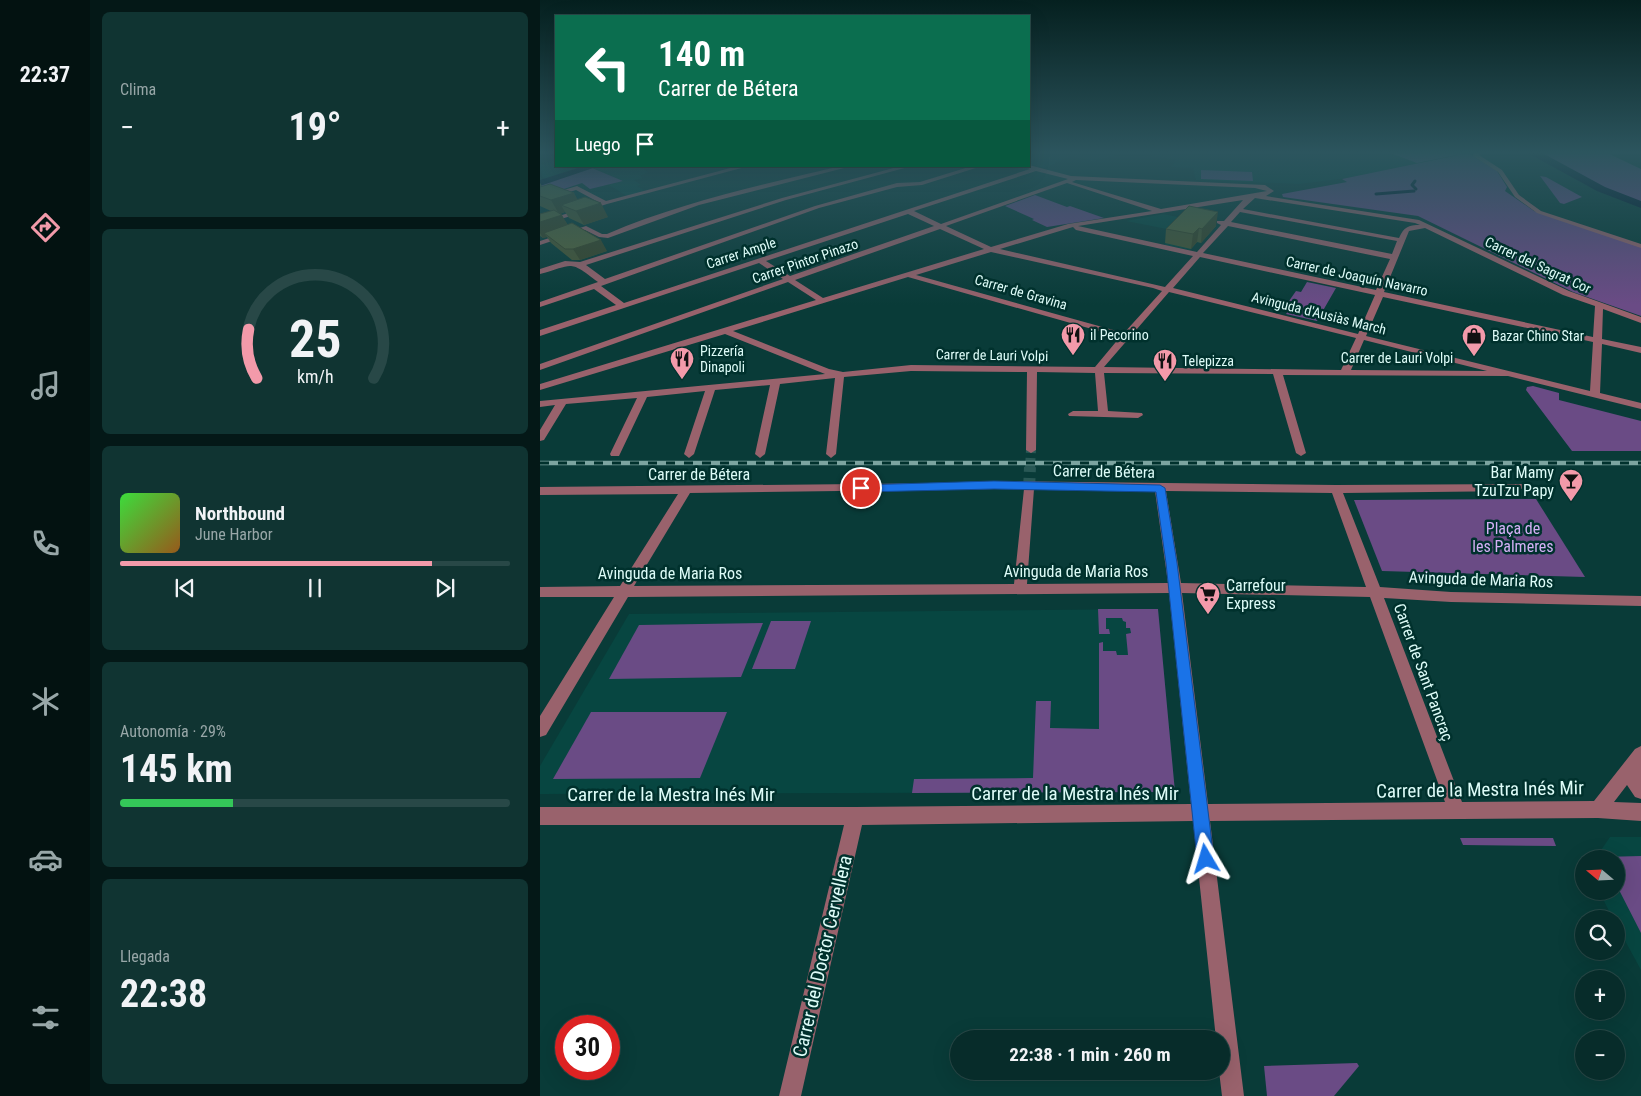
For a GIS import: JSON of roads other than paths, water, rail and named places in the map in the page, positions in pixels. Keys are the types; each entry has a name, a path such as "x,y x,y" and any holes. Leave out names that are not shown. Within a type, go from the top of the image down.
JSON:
{"street":[{"path":"540,224 608,202"},
{"path":"540,243 586,228 601,236 608,236 705,202"},
{"path":"540,272 566,263 580,264 772,202"},
{"path":"540,305 772,224 804,211 836,202"},
{"name":"Carrer Ample","path":"540,333 935,202"},
{"name":"Carrer Pintor Pinazo","path":"540,366 1008,202"},
{"path":"1131,202 1163,212 1181,215"},
{"path":"540,387 1068,226 1219,202"},
{"path":"1103,414 1100,365 1245,202"},
{"name":"Carrer del Sagrat Cor","path":"1294,202 1410,220 1566,293 1641,320"},
{"path":"1525,202 1536,210 1641,246"},
{"path":"746,210 755,215"},
{"path":"1238,210 1402,240"},
{"name":"Avinguda d'Ausiàs March","path":"908,211 989,249 1168,290 1641,406"},
{"path":"763,219 772,224"},
{"path":"1207,220 1393,257"},
{"name":"Carrer de Joaquín Navarro","path":"1068,226 1641,350"},
{"path":"1344,372 1380,294 1393,257 1402,240 1410,227 1428,227"},
{"path":"608,236 604,245 615,253"},
{"path":"760,260 822,301"},
{"path":"580,264 605,283"},
{"name":"Carrer de Gravina","path":"909,274 1126,336"},
{"path":"595,286 623,306"},
{"path":"1595,395 1598,306"},
{"path":"726,331 826,371 840,374 831,454"},
{"name":"Carrer de Lauri Volpi","path":"540,404 911,368 1506,374"},
{"path":"1030,450 1032,370"},
{"path":"1277,371 1301,453"},
{"path":"760,454 776,381"},
{"path":"689,454 711,388"},
{"path":"615,454 643,394"},
{"path":"540,438 562,403"},
{"path":"1073,414 1138,415"},
{"name":"Carrer de Bétera","path":"540,491 958,487 994,485 1336,489 1518,487"},
{"path":"1160,488 1174,588 1233,1096"},
{"name":"Carrer de Sant Pancraç","path":"1336,489 1457,810"},
{"path":"540,730 686,490"},
{"path":"1020,588 1029,490"},
{"name":"Avinguda de Maria Ros","path":"540,592 1174,588 1376,592 1451,597 1641,601"},
{"path":"1598,809 1641,754"},
{"path":"1631,767 1635,784 1641,791"},
{"name":"Carrer de la Mestra Inés Mir","path":"540,816 855,816 1598,809 1641,812"},
{"name":"Carrer del Doctor Cervellera","path":"790,1096 855,816"}],"waterway":[{"path":"1634,202 1641,205"}],"tunnel":[{"path":"1030,468 1031,450"},
{"path":"1029,490 1030,467"}],"railway":[{"path":"540,463 1641,463"}],"place":[{"name":"il Pecorino","path":"1073,356"},
{"name":"Bazar Chino Star","path":"1474,357"},
{"name":"Pizzería Dinapoli","path":"682,380"},
{"name":"Telepizza","path":"1165,382"},
{"name":"Bar Mamy TzuTzu Papy","path":"1571,502"},
{"name":"Carrefour Express","path":"1208,615"}],"park label":[{"name":"Plaça de les Palmeres","path":"1513,537"}]}
